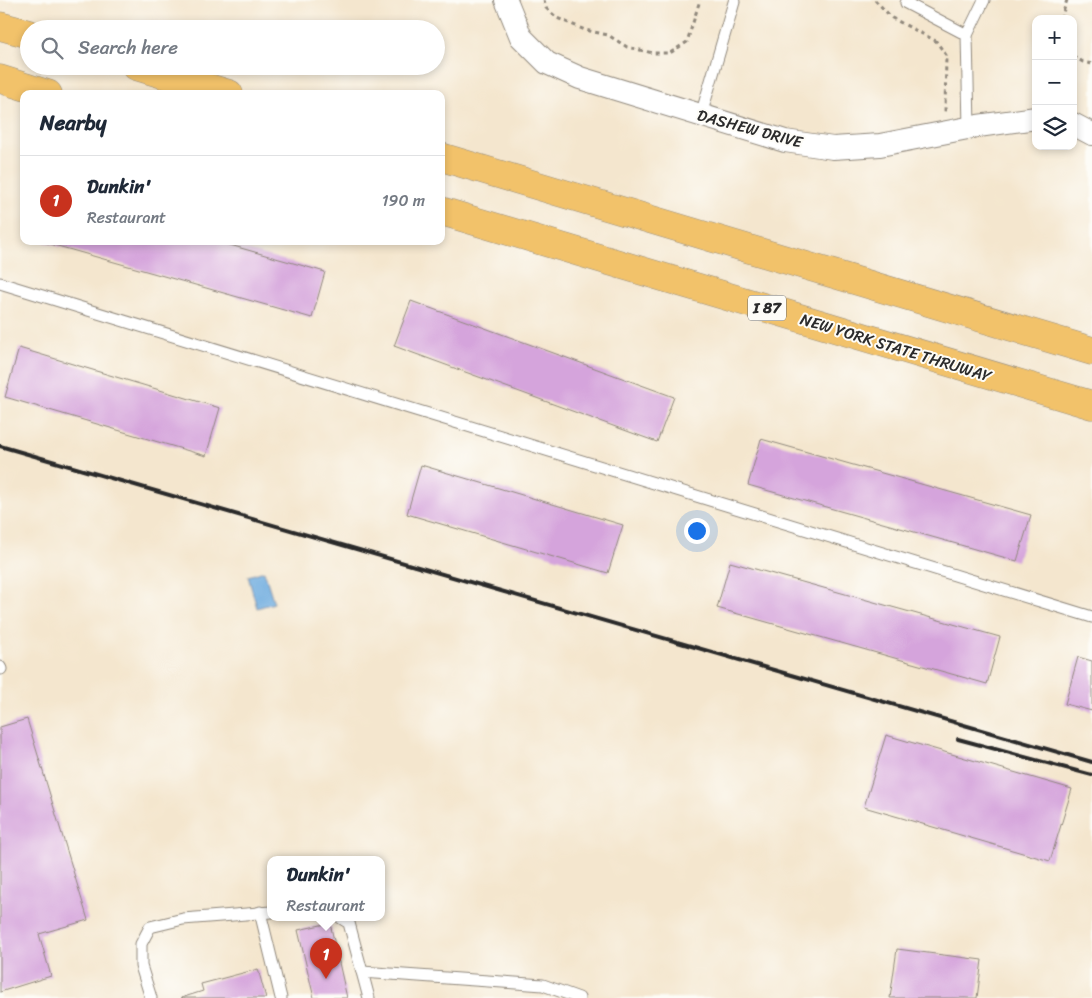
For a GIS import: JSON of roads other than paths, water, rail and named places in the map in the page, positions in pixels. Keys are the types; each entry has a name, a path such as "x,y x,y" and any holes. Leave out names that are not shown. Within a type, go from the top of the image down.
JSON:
{"highway":[{"path":"0,26 20,32"},
{"path":"166,75 216,90"},
{"path":"0,79 35,90"},
{"path":"445,158 1092,350"},
{"name":"NEW YORK STATE THRUWAY","path":"445,212 1092,405"}],"street":[{"name":"DASHEW DRIVE","path":"506,0 521,37 547,63 580,78 785,141 832,148 880,145 969,128 1032,119"},
{"path":"1077,126 1092,134"}],"lane":[{"path":"908,0 906,3 967,35"},
{"path":"969,128 967,35 984,0"},
{"path":"701,115 734,2"},
{"path":"0,283 1092,617"},
{"path":"151,998 141,966 141,944 150,927 183,919 265,912 281,998"},
{"path":"346,921 349,923 369,998"},
{"path":"362,972 543,985 579,998"}],"water":[{"path":"264,571 274,603 257,608 248,576"}],"railway":[{"path":"0,446 1092,762"},
{"path":"958,739 1092,775"}],"place":[{"name":"Dunkin'","path":"326,979"}]}
